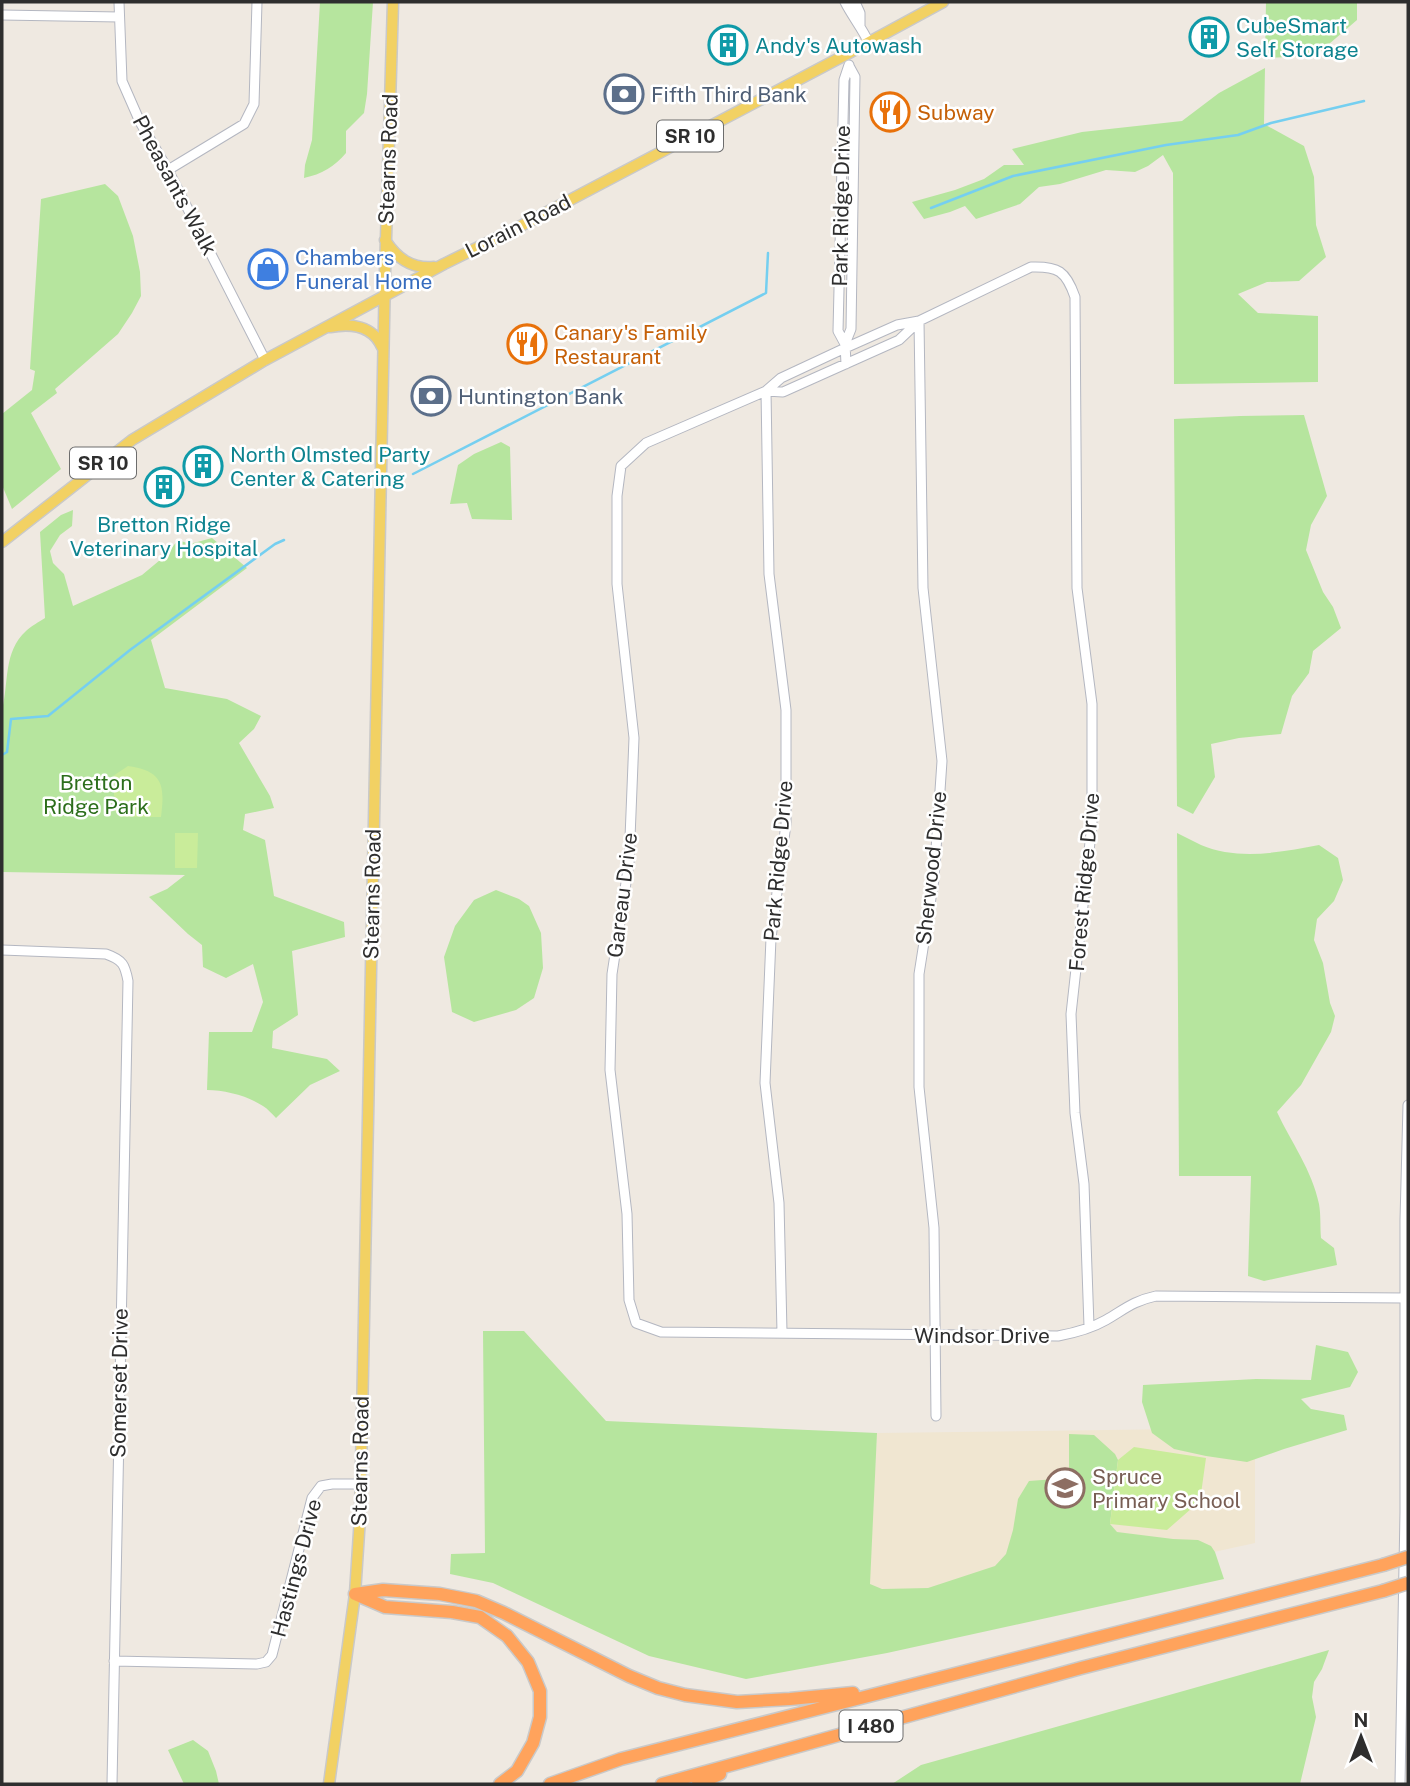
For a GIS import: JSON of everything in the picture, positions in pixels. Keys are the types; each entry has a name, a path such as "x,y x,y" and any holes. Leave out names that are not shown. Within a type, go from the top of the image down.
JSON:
{"highway":[{"name":"I 480","path":"550,1784 621,1759 1408,1558"},
{"name":"I 480","path":"662,1784 1081,1668 1408,1583"},
{"path":"355,1594 383,1590 440,1594 476,1601 629,1676 685,1695 737,1702 895,1689"},
{"path":"355,1594 385,1607 480,1617 507,1636 528,1662 540,1691 540,1717 533,1742 517,1771 500,1784"},
{"path":"698,1784 762,1756"}],"main road":[{"name":"Stearns Road","path":"329,1784 355,1594 360,1484 385,240 393,2"},
{"name":"Lorain Road","path":"2,542 132,440 265,359 943,2"},
{"path":"385,240 393,254 409,263 432,268 444,264"},
{"path":"324,328 341,325 357,327 378,337 383,349"}],"street":[{"name":"Pheasants Walk","path":"119,2 122,82 140,122 168,170 265,359"},
{"path":"168,170 244,124 254,104 257,2"},
{"path":"845,2 869,43"},
{"path":"855,2 860,13 860,25"},
{"path":"2,15 119,17"},
{"name":"Park Ridge Drive","path":"846,364 845,346 838,331 844,80 849,66 849,53"},
{"name":"Forest Ridge Drive","path":"919,321 1031,267 1047,267 1063,272 1075,297 1077,588 1092,704 1092,824 1071,1014 1075,1113 1084,1184 1089,1326"},
{"path":"766,391 781,378 845,346 897,325 919,321"},
{"path":"766,391 783,392 899,340 919,321"},
{"name":"Sherwood Drive","path":"919,321 923,588 942,761 934,879 919,974 919,1087 934,1228 936,1416"},
{"name":"Park Ridge Drive","path":"766,391 769,573 786,710 786,824 771,938 765,1083 779,1203 782,1332"},
{"name":"Gareau Drive","path":"636,1323 629,1300 627,1214 610,1070 612,974 629,863 634,738 617,584 617,496 621,466 646,443 766,391"},
{"name":"Somerset Drive","path":"2,950 106,954 119,959 126,970 128,982 112,1784"},
{"path":"1400,1784 1404,1647 1405,1220 1408,1105"},
{"name":"Windsor Drive","path":"636,1323 661,1332 1058,1336 1104,1321 1139,1300 1156,1296 1405,1298"},
{"name":"Hastings Drive","path":"114,1661 266,1662 272,1655 312,1498 320,1486 360,1484"}],"shaded area":[{"name":"Spruce Primary School","path":"1255,1428 1255,1543 1059,1586 868,1613 877,1433"}],"green space":[{"path":"320,2 373,2 367,94 364,113 346,131 346,153 327,169 304,178 312,140"},
{"path":"1266,2 1357,2 1357,20 1315,56 1265,58"},
{"path":"1265,68 1264,124 1304,146 1314,177 1316,225 1326,257 1299,281 1267,282 1238,294 1258,313 1318,316 1318,382 1174,384 1173,173 1163,155 1135,172 1106,170 1060,184 1039,187 1020,204 976,219 965,206 924,219 912,202 984,179 1004,165 1024,165 1012,149 1082,132 1182,121 1219,93"},
{"path":"105,184 118,196 133,236 140,272 141,296 118,334 55,389 57,393 31,413 61,469 12,509 2,485 2,414 32,390 35,371 30,369 41,199"},
{"path":"1304,415 1327,496 1311,525 1306,550 1341,628 1313,651 1309,673 1292,696 1281,734 1211,744 1215,777 1193,814 1177,806 1174,419"},
{"path":"501,442 510,447 512,520 472,519 467,503 450,504 458,465 474,454"},
{"name":"Bretton Ridge Park","path":"73,510 72,526 60,535 50,551 53,563 64,574 73,606 142,575 166,555 178,540 190,544 212,538 247,568 151,640 165,688 227,699 261,716 254,729 239,743 270,796 274,808 245,814 243,830 265,840 274,896 344,922 345,937 292,951 298,1015 273,1031 272,1048 327,1059 340,1071 310,1085 276,1118 265,1107 250,1099 229,1092 207,1090 209,1032 252,1032 263,1002 253,964 226,978 203,967 202,945 149,897 167,889 185,875 2,872 2,710 8,668 19,639 28,629 45,618 40,532 61,515"},
{"path":"128,766 140,768 159,781 162,788 161,817 121,817 115,811 113,776"},
{"path":"175,833 198,833 197,868 175,868"},
{"path":"1177,833 1201,845 1230,853 1260,854 1319,845 1338,858 1343,880 1334,901 1317,919 1314,940 1323,963 1335,1016 1331,1032 1301,1085 1277,1112 1301,1156 1316,1192 1321,1238 1334,1248 1337,1265 1264,1281 1248,1276 1251,1176 1179,1176"},
{"path":"496,890 529,906 541,933 543,968 534,998 516,1010 474,1022 452,1012 444,957 455,926 474,900"},
{"path":"483,1331 524,1331 606,1421 877,1433 870,1584 882,1589 928,1588 995,1566 1006,1554 1018,1499 1029,1481 1069,1478 1069,1434 1094,1435 1118,1460 1110,1524 1117,1532 1198,1540 1211,1546 1215,1552 1224,1579 887,1653 746,1679 649,1656 493,1583 450,1574 451,1554 485,1553"},
{"path":"1316,1345 1348,1352 1358,1372 1350,1387 1301,1399 1311,1409 1344,1415 1347,1430 1247,1462 1174,1449 1152,1433 1142,1402 1143,1385 1256,1379 1311,1380"},
{"path":"1134,1447 1206,1458 1200,1501 1167,1530 1110,1524 1118,1460"},
{"path":"1329,1650 1314,1682 1312,1697 1316,1717 1300,1784 892,1784 921,1765"},
{"path":"193,1740 208,1751 219,1784 184,1784 168,1750"}],"waterway":[{"path":"931,208 1013,176 1166,145 1238,135 1271,123 1364,101"},
{"path":"413,474 766,293 768,253"},
{"path":"2,755 7,752 11,719 48,716 130,650 284,540"}],"place":[{"name":"CubeSmart Self Storage","path":"1209,37"},
{"name":"Andy's Autowash","path":"728,45"},
{"name":"Fifth Third Bank","path":"624,94"},
{"name":"Subway","path":"890,112"},
{"name":"Chambers Funeral Home","path":"268,269"},
{"name":"Canary's Family Restaurant","path":"527,344"},
{"name":"Huntington Bank","path":"431,396"},
{"name":"North Olmsted Party Center & Catering","path":"203,466"},
{"name":"Bretton Ridge Veterinary Hospital","path":"164,487"},
{"name":"Spruce Primary School","path":"1065,1488"}]}
